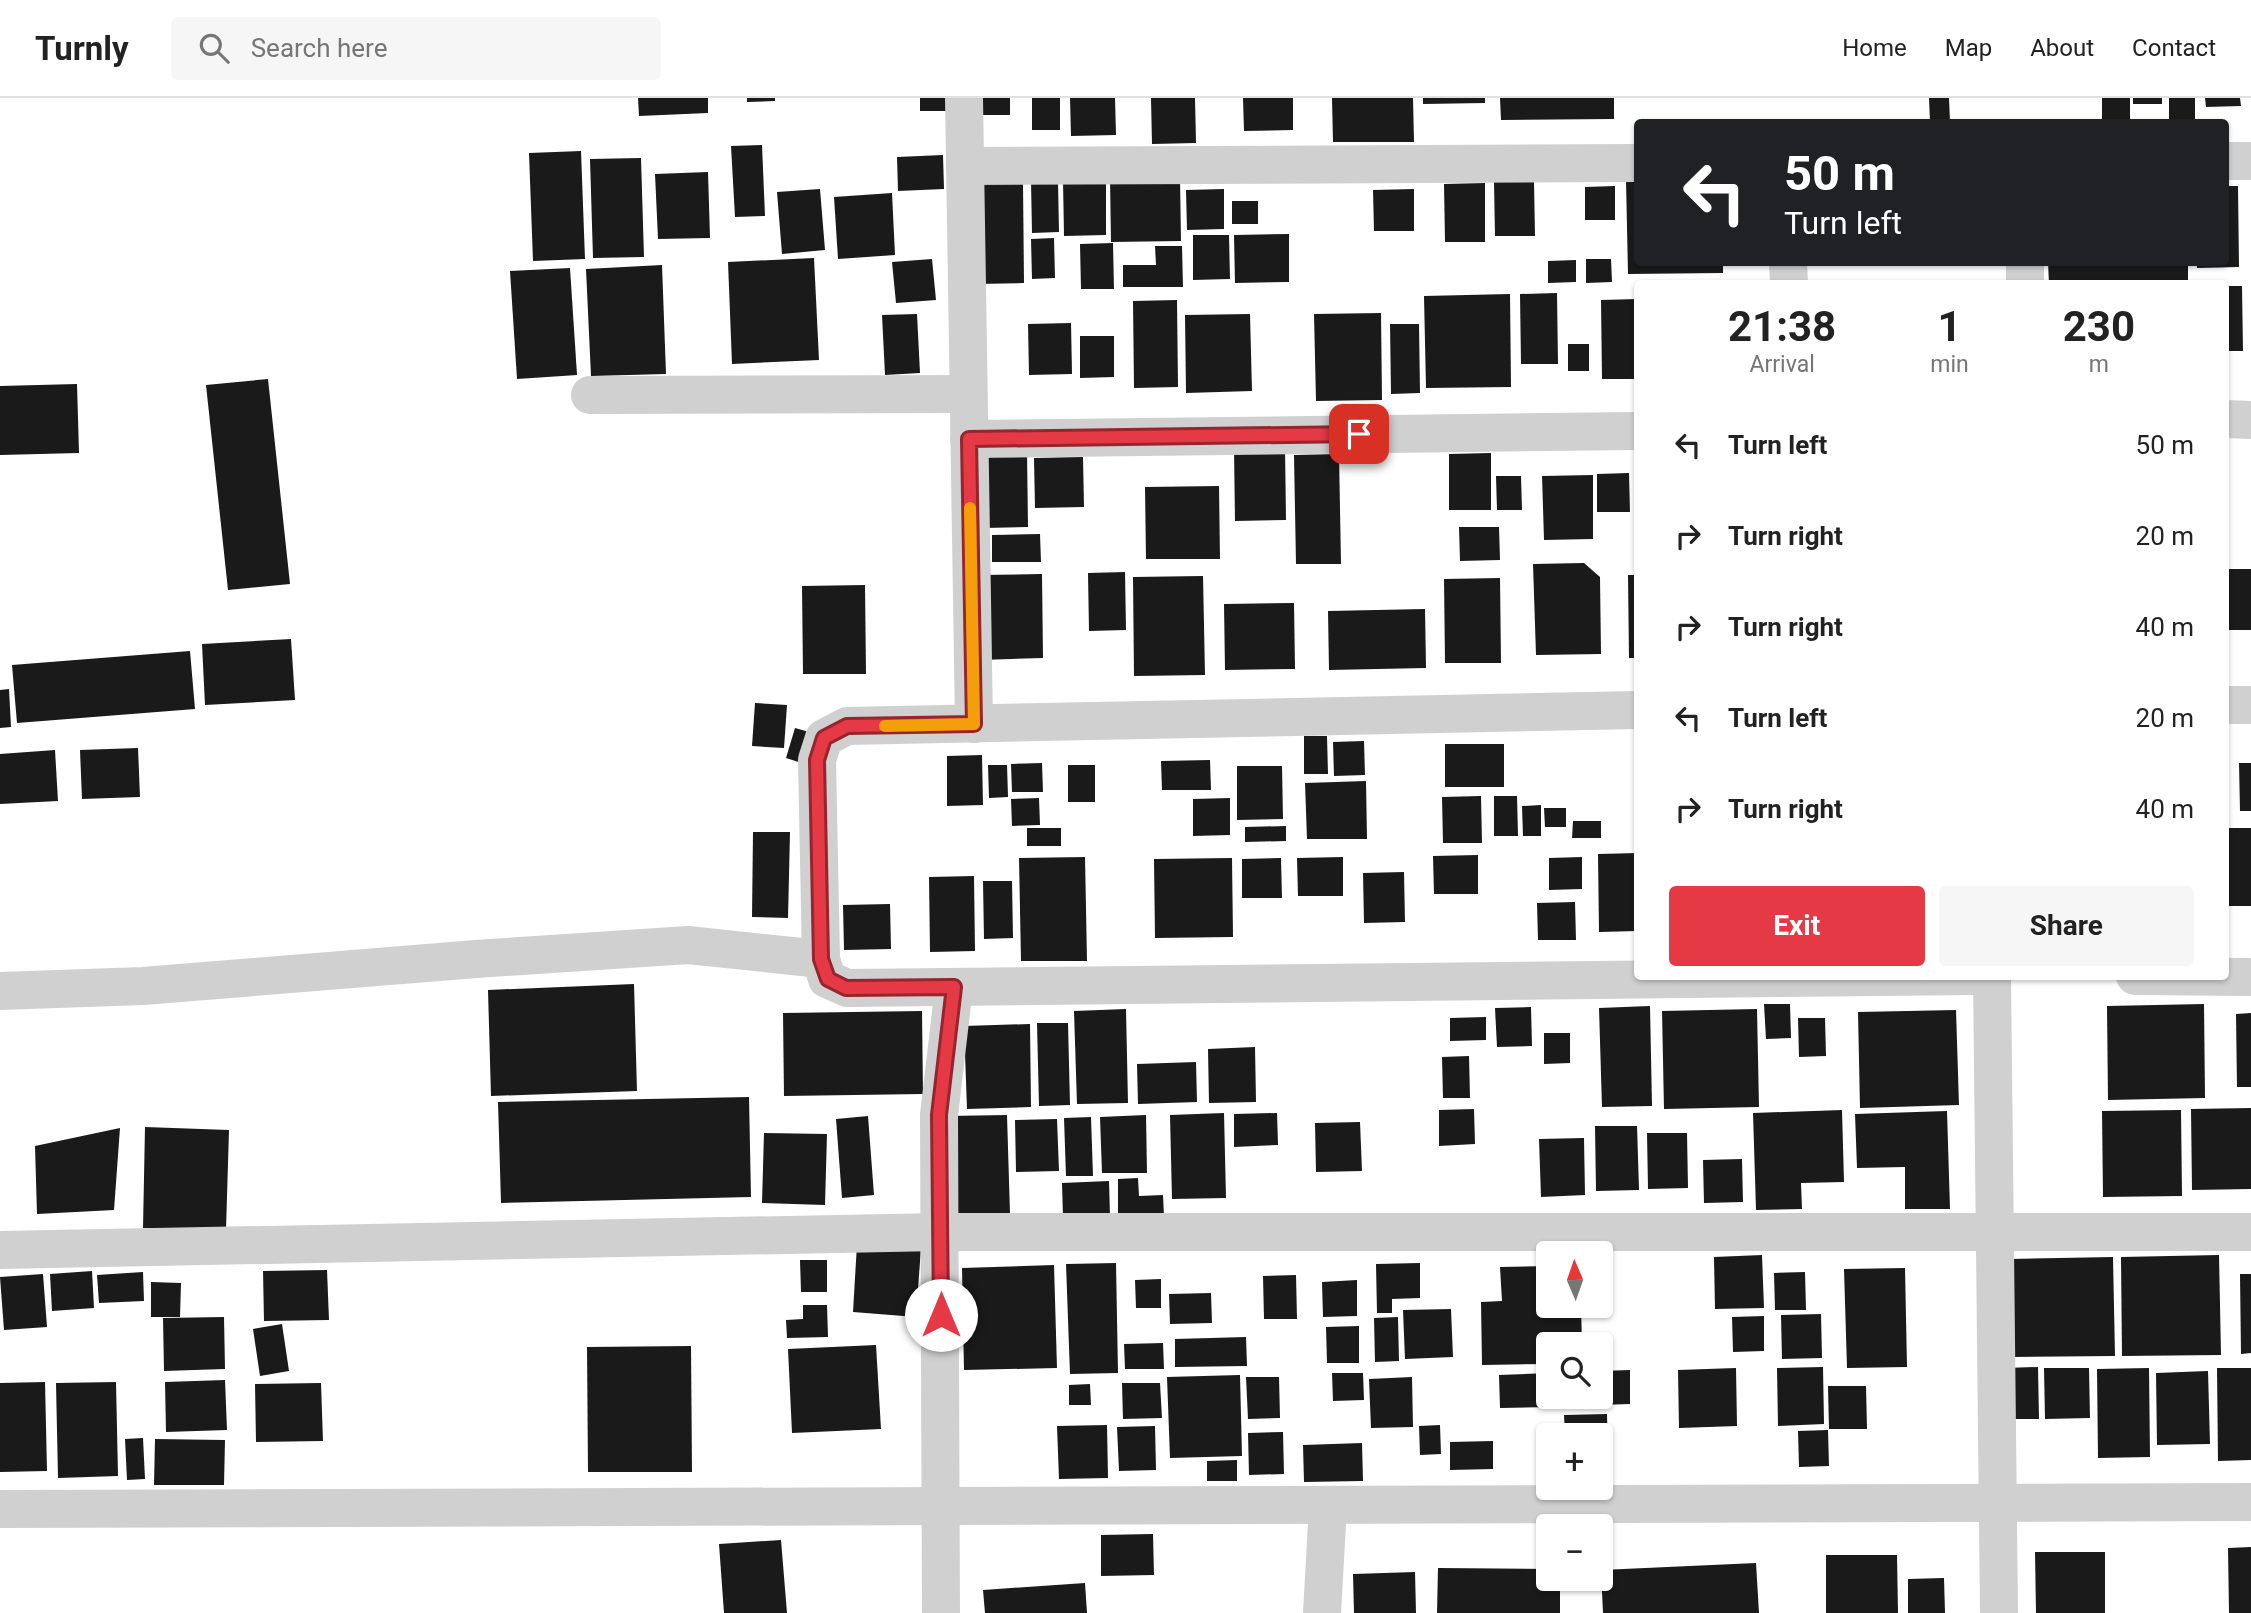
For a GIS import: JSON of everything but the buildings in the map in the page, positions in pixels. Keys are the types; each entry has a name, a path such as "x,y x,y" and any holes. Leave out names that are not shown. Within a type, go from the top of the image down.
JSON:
{"street":[{"path":"964,98 974,724"},
{"path":"2229,161 2251,161"},
{"path":"965,166 1634,163"},
{"path":"590,395 968,394"},
{"path":"2229,419 2251,420"},
{"path":"969,439 1634,431"},
{"path":"2229,705 2251,705"},
{"path":"1634,710 847,726 824,738 817,760 821,959 828,979 846,988 1634,980"},
{"path":"0,991 144,986 688,945 821,959"},
{"path":"2229,977 2251,977"},
{"path":"1992,980 1998,1613"},
{"path":"941,1613 939,1115 954,987"},
{"path":"0,1250 940,1232 2251,1232"},
{"path":"0,1509 2251,1502"},
{"path":"1322,1613 1328,1506"}],"slow traffic":[{"path":"885,726 974,724 970,508"}],"route":[{"path":"941,1315 939,1115 954,987 846,988 828,979 821,959 817,760 824,738 847,726 974,724 969,439 1359,434"}]}
